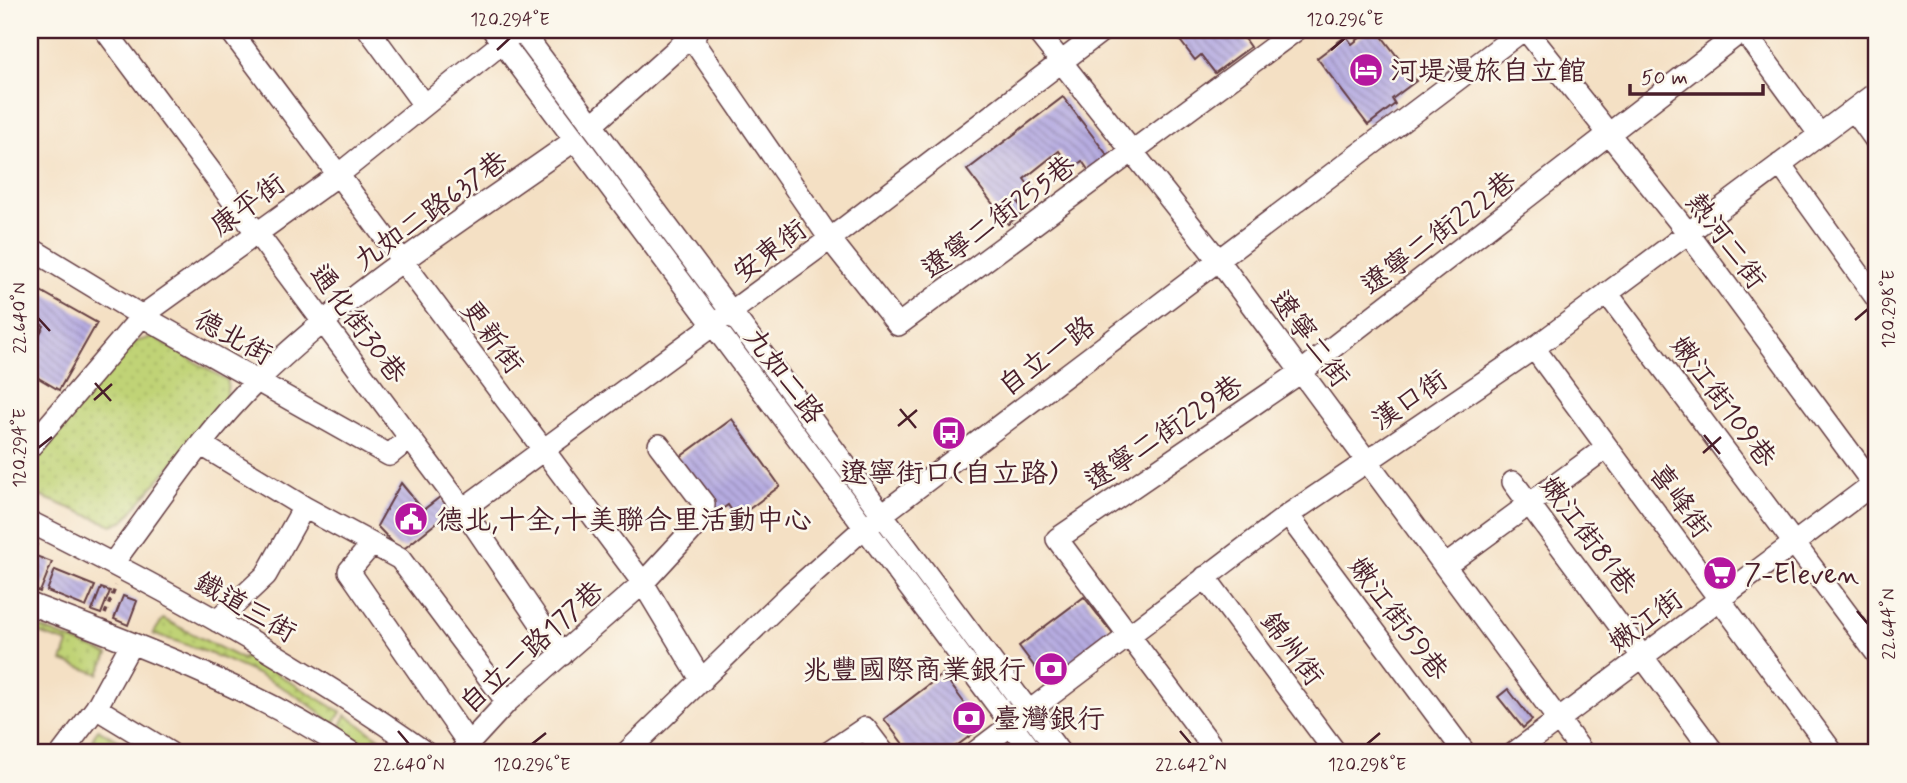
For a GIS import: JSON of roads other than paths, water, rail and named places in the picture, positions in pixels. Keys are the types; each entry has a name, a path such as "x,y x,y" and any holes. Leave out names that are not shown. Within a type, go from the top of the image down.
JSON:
{"street":[{"name":"通化街30巷","path":"105,30 254,233 326,322 463,509 562,655"},
{"name":"更新街","path":"230,30 643,583 702,681"},
{"path":"369,30 424,105"},
{"name":"遼寧二街","path":"1036,30 1219,261 1583,753"},
{"name":"安東街","path":"463,509 830,239 1103,30"},
{"name":"遼寧二街255巷","path":"830,239 898,325 1296,30"},
{"name":"熱河二街","path":"1524,30 1688,233 1876,485"},
{"name":"自立一路","path":"626,753 790,594 881,514 1524,30"},
{"name":"遼寧二街222巷","path":"1301,372 1744,30 1820,135"},
{"path":"592,125 691,32 830,239"},
{"name":"康平街","path":"30,447 142,316 338,175 509,33"},
{"name":"九如二路","path":"509,33 592,125 1060,753"},
{"name":"九如二路","path":"509,33 575,140 1033,753"},
{"name":"漢口街","path":"974,753 1288,515 1534,348 1877,92"},
{"path":"1854,110 1877,142"},
{"name":"九如二路637巷","path":"109,572 201,445 257,381 403,261 575,140"},
{"path":"1780,164 1877,299"},
{"name":"德北街","path":"30,248 142,316 389,455 410,438"},
{"name":"嫩江街109巷","path":"1607,293 1796,542 1877,654"},
{"name":"喜峰街","path":"1534,348 1833,753"},
{"name":"遼寧二街229巷","path":"1127,636 1057,539 1301,372"},
{"path":"201,445 304,507 400,559 507,702"},
{"name":"自立一路177巷","path":"464,748 507,702 643,583 703,518 704,505 659,445"},
{"path":"1445,566 1607,447"},
{"name":"嫩江街81巷","path":"1513,482 1714,753"},
{"name":"嫩江街","path":"1514,753 1876,485"},
{"path":"216,621 266,575 304,507"},
{"name":"嫩江街59巷","path":"1288,515 1465,753"},
{"name":"鐵道三街","path":"30,522 109,572 216,621 353,701 426,753"},
{"path":"372,544 349,570 464,748"},
{"name":"錦州街","path":"1205,577 1336,753"},
{"path":"30,604 208,675 292,718 352,753"},
{"path":"1127,636 1217,753"},
{"path":"62,753 96,708 131,644"},
{"path":"96,708 170,753"},
{"path":"828,753 864,727 884,753"}],"place":[{"name":"河堤漫旅自立館","path":"1366,70"},
{"name":"遼寧街口(自立路)","path":"949,433"},
{"name":"德北,十全,十美聯合里活動中心","path":"411,519"},
{"name":"7-Eleven","path":"1720,573"},
{"name":"兆豐國際商業銀行","path":"1051,669"},
{"name":"臺灣銀行","path":"969,718"}]}
